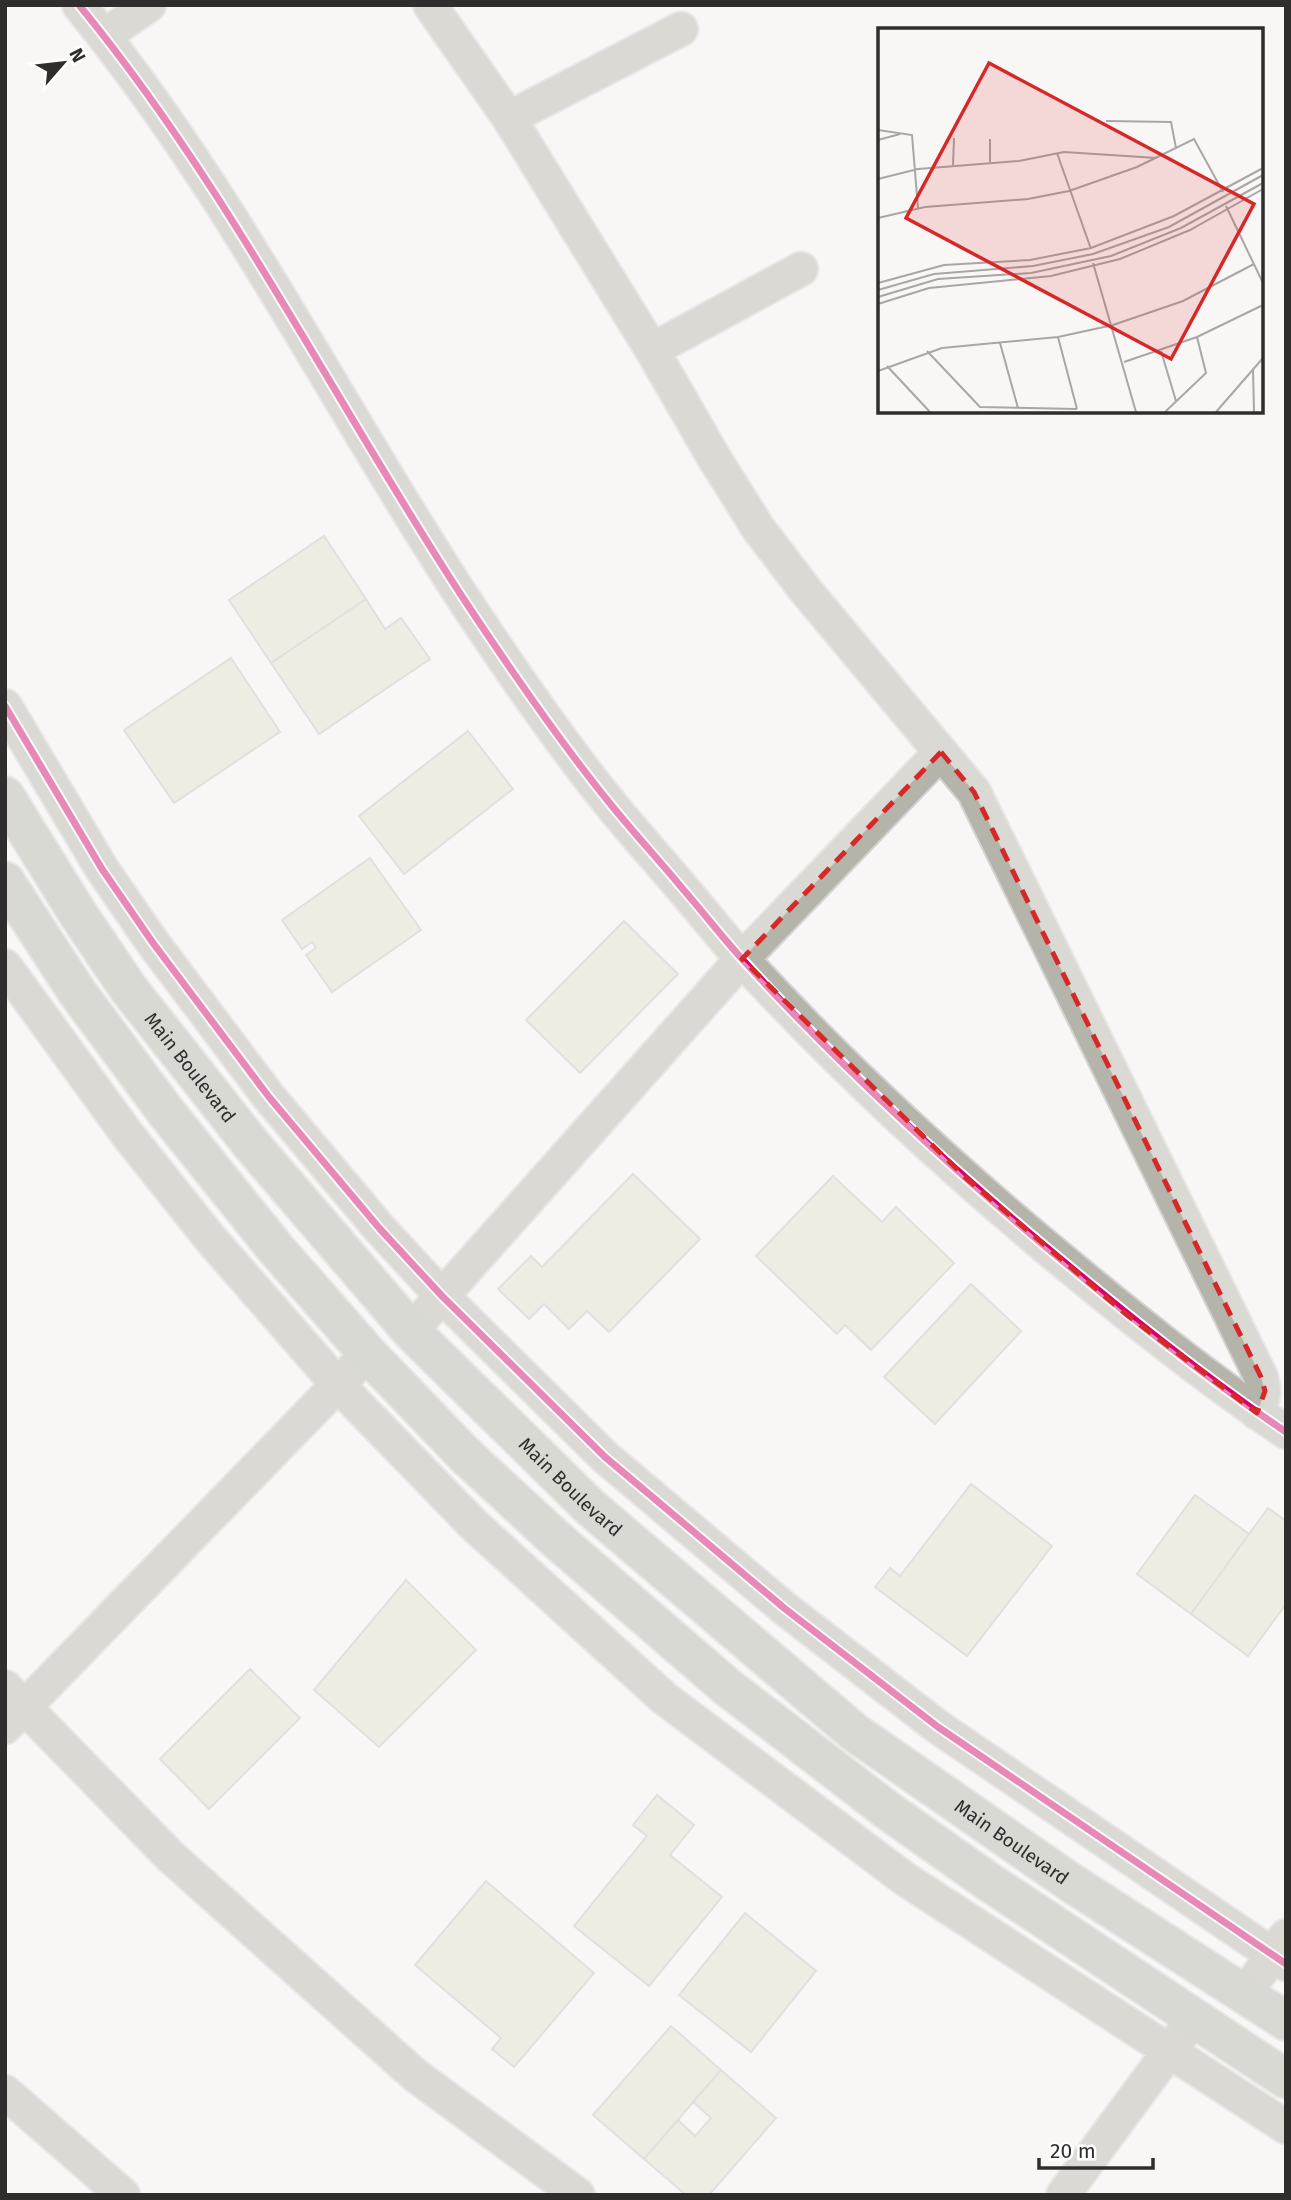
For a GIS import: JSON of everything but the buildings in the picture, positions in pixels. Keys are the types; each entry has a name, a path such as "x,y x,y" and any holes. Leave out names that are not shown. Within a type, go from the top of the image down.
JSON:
{"main road":[{"name":"Main Boulevard","path":"5,796 78,914 128,988 251,1144 411,1331 590,1507 854,1732 1070,1882 1286,2021"},
{"path":"5,881 77,992 166,1112 276,1249 368,1354 465,1455 726,1686 887,1810 986,1880 1286,2080"}],"street":[{"path":"79,5 176,134 258,260 463,598 545,718 608,801 742,959 858,1077 967,1179 1127,1315 1212,1381 1286,1432"},
{"path":"104,36 149,5"},
{"path":"430,5 509,118 758,528 806,591 974,792 1261,1377 1265,1391 1257,1413"},
{"path":"509,118 681,29"},
{"path":"652,350 801,269"},
{"path":"5,706 103,869 153,943 269,1097 380,1229 442,1296 605,1457 784,1608 938,1727 1281,1952 1244,1995"},
{"path":"411,1331 742,959 941,752"},
{"path":"5,966 127,1134 209,1237 338,1385 473,1524 664,1698 905,1879 1286,2127"},
{"path":"368,1354 12,1707 170,1856 415,2075 578,2195"},
{"path":"1063,2195 1194,2019"},
{"path":"10,2107 122,2195"}],"highlighted area":[{"path":"941,752 974,792 1261,1377 1265,1391 1257,1413 1127,1315 967,1179 742,959"}],"cycle path":[{"path":"79,5 134,75 233,222 417,526 482,627 552,728 626,823 735,951 779,998 852,1073 928,1144 1046,1247 1134,1319 1286,1432"},
{"path":"5,706 102,869 153,943 269,1097 380,1229 442,1296 605,1457 784,1608 938,1727 1286,1964"}]}
